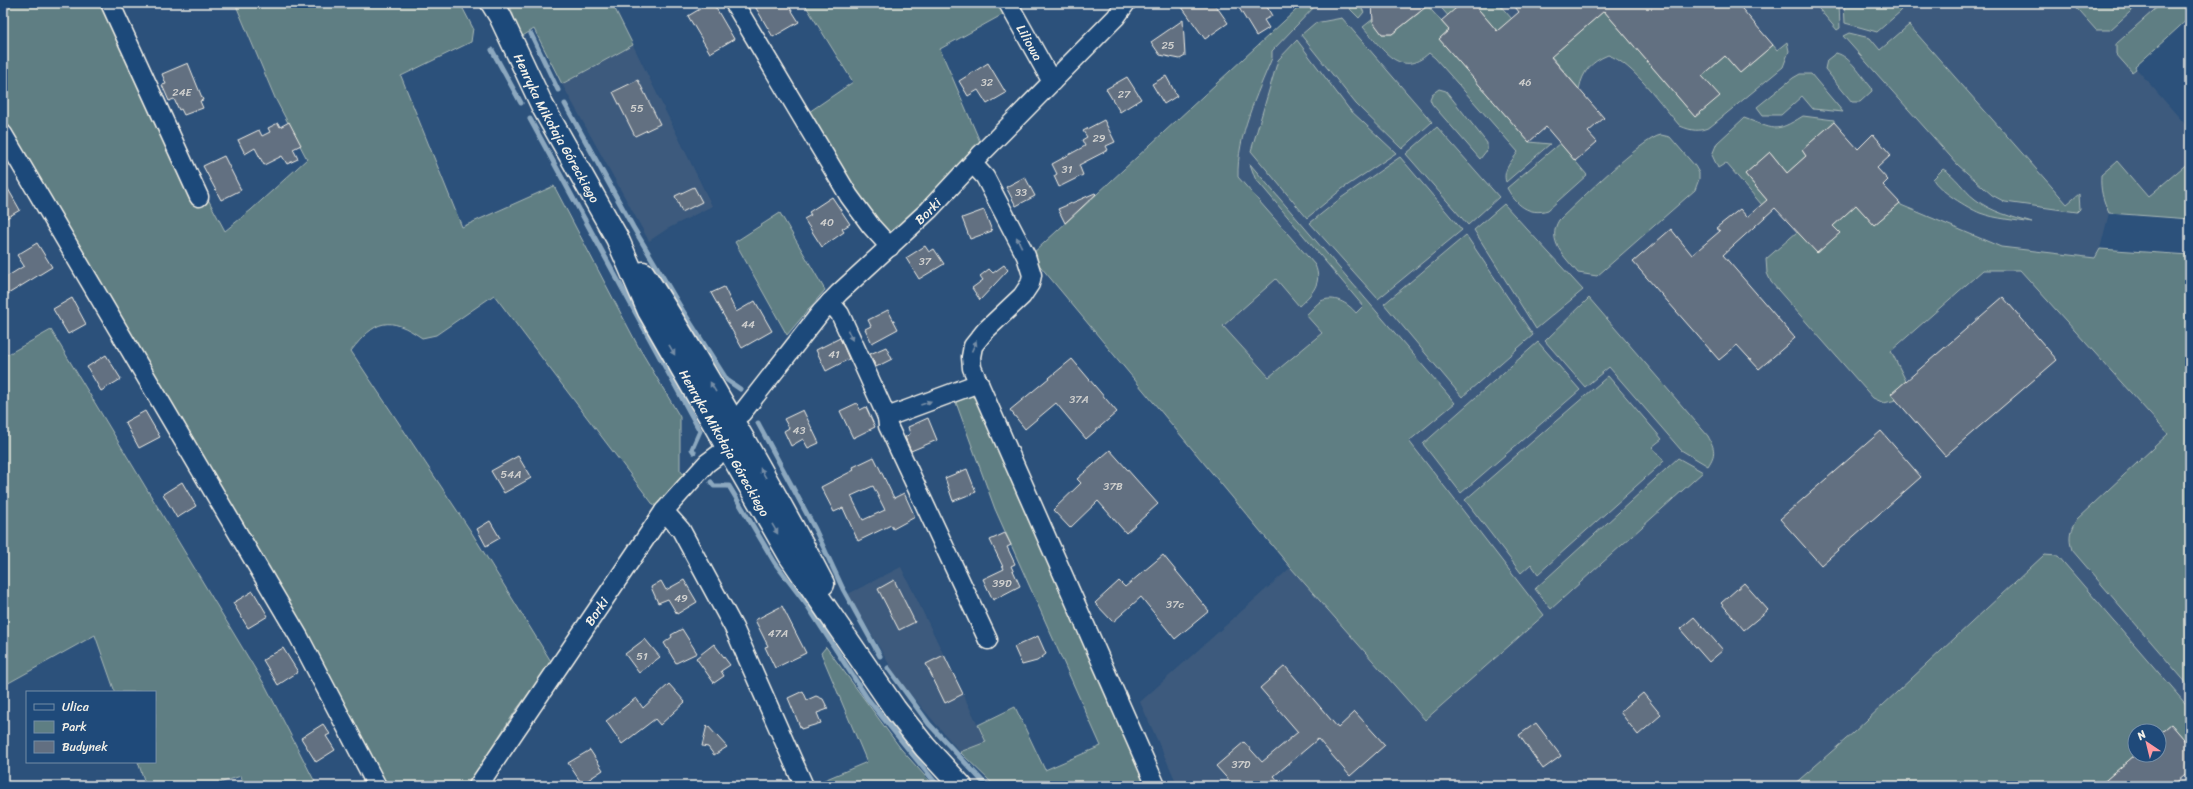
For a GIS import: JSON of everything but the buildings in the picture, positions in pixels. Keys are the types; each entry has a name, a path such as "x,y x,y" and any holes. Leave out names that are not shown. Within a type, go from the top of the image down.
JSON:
{"main road":[{"name":"Henryka Mikołaja Góreckiego","path":"496,7 546,113 617,238 638,264 668,311 730,434 804,547 849,639 903,720 961,786"}],"street":[{"path":"110,3 199,196"},
{"path":"734,3 849,196 871,226 890,247"},
{"name":"Liliowa","path":"1008,3 1052,82"},
{"name":"Borki","path":"478,786 664,511 730,434 748,406 830,302 929,210 1052,82 1112,10 1126,3"},
{"path":"3,134 299,637 377,786"},
{"path":"973,164 985,177 1028,260 1032,275 1030,284 1022,296 985,331 973,346 971,362 1156,786"},
{"path":"830,302 840,314 887,416 888,426 988,640"},
{"path":"887,416 979,383"},
{"path":"664,511 681,530 734,628 804,786"}],"shaded area":[{"path":"1301,3 2165,3 2190,17 2135,67 2190,130 2190,219 2109,213 2100,249 2095,258 2190,372 2190,786 1899,786 1853,733 1792,786 1178,786 1140,702 1290,568 1031,255 1296,10"},
{"path":"633,45 712,206 667,229 649,241 562,84"},
{"path":"901,567 986,742 960,752 899,681 848,594"}],"green space":[{"path":"3,3 103,3 225,231 251,210 307,159 275,98 235,3 460,3 473,28 471,42 401,76 462,227 554,186 638,346 680,417 680,470 684,475 655,507 494,295 436,335 422,338 400,326 383,324 375,327 351,351 470,530 552,663 516,710 467,786 383,786 3,127"},
{"path":"509,3 612,3 633,45 562,84 534,29 521,37"},
{"path":"804,3 1004,3 1009,11 940,49 981,144 889,239 856,197 806,114 853,82"},
{"path":"1301,3 1318,3 1272,51 1272,58 1254,101 1244,131 1238,177 1315,265 1318,277 1317,283 1312,292 1299,306 1276,279 1223,326 1269,377 1322,333 1306,315 1319,302 1326,299 1340,301 1349,306 1356,313 1363,306 1255,178 1250,164 1455,403 1409,441 1544,615 1425,720 1291,568 1031,255 1296,10"},
{"path":"1348,3 1358,3 1364,12 1359,18 1350,9"},
{"path":"1425,3 1449,30 1439,39 1529,142 1550,144 1506,182 1506,170 1518,152 1435,58 1429,53 1419,60 1409,63 1400,62 1385,52 1363,27 1373,19 1382,34 1392,34 1419,13 1418,5"},
{"path":"1437,3 1462,3 1456,25"},
{"path":"1473,3 1498,3 1512,19 1497,31"},
{"path":"1814,3 1839,3 1840,28 1837,30"},
{"path":"1844,3 1894,3 1901,11 1877,32 1845,23"},
{"path":"2072,3 2140,3 2110,30 2096,30"},
{"path":"2162,3 2188,3 2190,5 2190,17 2135,67 2136,69 2132,72 2116,54 2116,44"},
{"path":"1604,11 1695,117 1719,96 1702,76 1725,56 1740,73 1773,45 1777,50 1787,42 1789,51 1783,67 1710,127 1702,130 1692,130 1680,126 1647,86 1618,60 1608,55 1592,64 1585,72 1579,89 1546,50 1559,50"},
{"path":"1342,18 1432,122 1402,149 1356,104 1301,35 1315,23"},
{"path":"1909,25 2067,204 2079,194 2080,209 2077,212 2005,202 1992,195 1958,165 1843,36 1849,33 1870,38 1880,50"},
{"path":"1297,40 1349,109 1396,153 1342,189 1307,218 1251,151 1278,60"},
{"path":"1836,53 1851,62 1871,87 1872,91 1860,102 1852,102 1825,69 1827,60"},
{"path":"1800,74 1811,74 1843,112 1813,109 1802,96 1781,115 1763,115 1757,107"},
{"path":"1439,89 1446,91 1487,143 1487,150 1480,159 1432,104 1430,99 1432,94"},
{"path":"1803,116 1834,120 1834,122 1802,150 1806,156 1787,173 1770,152 1745,174 1767,200 1762,205 1726,163 1718,168 1712,155 1717,143 1744,118 1774,128 1786,125"},
{"path":"1437,127 1499,197 1468,225 1406,154"},
{"path":"1661,135 1670,137 1695,166 1699,173 1699,179 1695,190 1597,276 1578,273 1563,255 1556,242 1555,235 1559,220 1594,186 1625,159 1652,139"},
{"path":"1560,143 1587,175 1548,210 1535,211 1524,208 1519,204 1507,188"},
{"path":"1400,157 1462,230 1378,299 1310,223 1341,198"},
{"path":"2117,161 2148,197 2190,161 2190,219 2109,213 2102,195 2101,175"},
{"path":"1943,169 1952,175 1981,204 2002,214 2032,223 1986,215 1961,203 1941,188 1933,179"},
{"path":"1900,203 1901,205 2001,247 2095,258 2100,249 2190,255 2190,685 2188,685 2072,550 2070,542 2071,530 2077,519 2168,434 2020,270 1983,270 1891,351 1906,381 1891,394 1896,400 1884,403 1873,398 1771,282 1767,273 1766,259 1797,232 1818,253 1839,233 1833,226 1856,205 1874,225"},
{"path":"1504,204 1583,290 1536,329 1474,230"},
{"path":"780,213 825,290 787,335 735,242"},
{"path":"1466,235 1533,335 1462,397 1384,304"},
{"path":"1589,298 1708,436 1714,451 1708,466 1681,450 1609,367 1585,387 1545,341"},
{"path":"51,330 266,687 317,786 244,786 241,776 210,786 146,786 138,763 156,763 156,691 115,691 95,635 3,686 3,357"},
{"path":"1538,342 1580,390 1461,493 1423,444"},
{"path":"1608,376 1662,439 1652,447 1664,461 1538,574 1531,564 1521,573 1465,500"},
{"path":"968,394 979,401 1149,786 995,786 960,752 986,742 978,725 1015,707 1045,770 1101,746 995,509 954,397"},
{"path":"1678,458 1703,472 1551,609 1535,589"},
{"path":"2044,555 2058,556 2190,709 2190,744 2188,744 2171,724 2167,727 2167,723 2127,723 2127,762 2099,786 1792,786 1853,733"},
{"path":"826,647 901,749 934,786 810,786 867,762 821,653"}],"waterway":[{"path":"531,34 558,90"},
{"path":"492,50 521,103"},
{"path":"565,104 633,227 683,311 727,380 740,389"},
{"path":"530,119 700,431 692,449 694,452"},
{"path":"758,423 815,529 843,589 880,656"},
{"path":"711,482 714,486 729,486 775,563 807,605 867,698 938,786"},
{"path":"888,668 929,724 987,786"}]}
